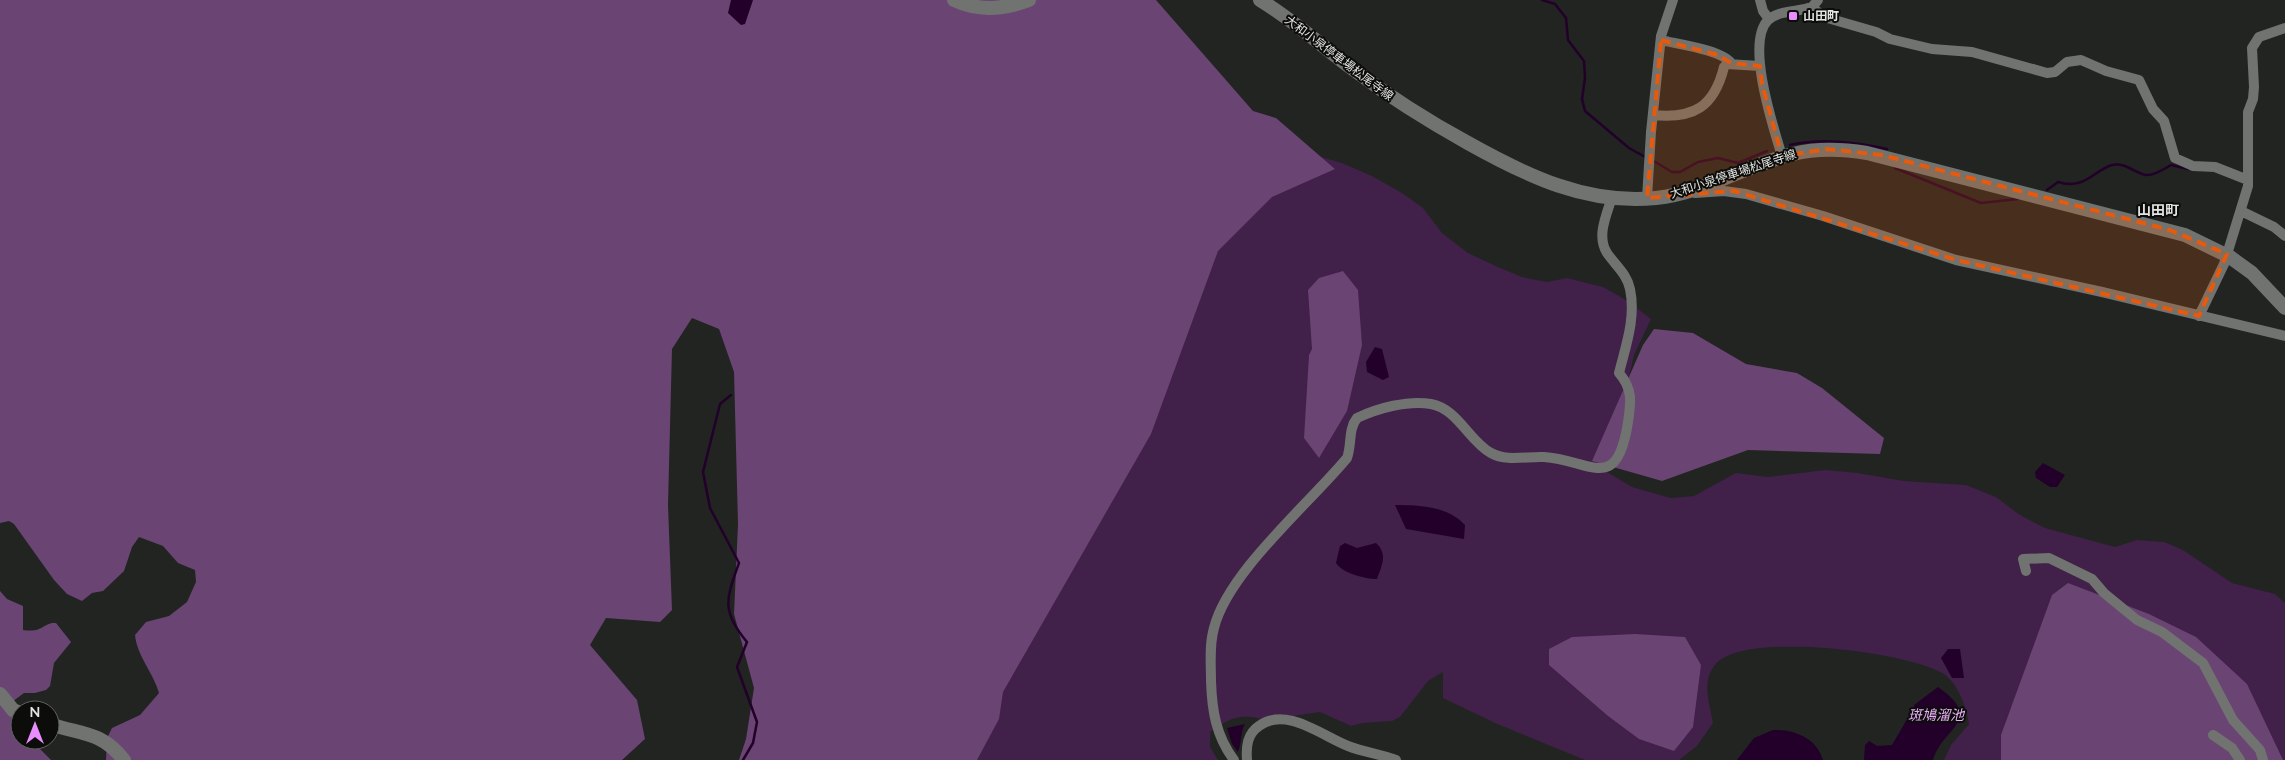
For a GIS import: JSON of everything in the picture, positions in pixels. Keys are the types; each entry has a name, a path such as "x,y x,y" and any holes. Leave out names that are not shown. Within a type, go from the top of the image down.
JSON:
{"main road":[{"path":"954,0 965,5 990,8 1010,7 1029,0"},
{"name":"大和小泉停車場松尾寺線","path":"1260,0 1391,97 1426,120 1501,161 1552,185 1612,197 1647,198 1674,194 1782,156 1827,149 1882,155 2170,230 2199,240 2227,254 2252,273 2285,308"},
{"path":"0,694 10,706"},
{"path":"60,727 95,735 114,747 124,760"}],"street":[{"path":"1647,198 1649,158 1663,24 1673,0"},
{"path":"1760,0 1763,11 1769,19"},
{"path":"1782,156 1762,84 1760,66 1764,29 1769,19 1779,14 1815,4 1824,17 1876,32 1890,39 1926,47 1972,52 2050,74 2056,72 2067,62 2082,60 2106,71 2136,78 2143,84 2154,109 2164,121 2175,158 2196,166 2215,167 2248,180"},
{"path":"2199,316 2227,254 2241,211 2248,180 2248,124 2254,87 2252,48 2259,37 2285,28"},
{"path":"1661,40 1728,58 1731,63"},
{"path":"1653,115 1678,117 1705,103 1716,93 1724,67 1731,63 1760,66"},
{"path":"1674,194 1724,191 1746,194 1823,216 1956,260 2102,292 2285,336"},
{"path":"1234,760 1219,736 1213,711 1212,639 1217,617 1247,568 1347,458 1350,450 1353,424 1357,418 1401,405 1433,404 1445,409 1482,447 1500,457 1546,457 1581,466 1601,468 1613,464 1618,458 1626,436 1632,400 1629,388 1619,373 1631,323 1632,307 1625,276 1604,245 1603,226 1612,197"},
{"path":"2241,211 2274,226 2285,236"},
{"path":"2026,572 2023,559 2050,558 2092,579 2104,593 2137,620 2162,632 2203,663 2234,720 2260,750 2263,760"},
{"path":"1248,760 1248,739 1254,730 1263,723 1277,720 1303,724 1350,747 1396,760"},
{"path":"2213,735 2232,748 2240,760"}],"highlighted area":[{"path":"1661,40 1718,55 1731,63 1760,66 1762,84 1782,156 1827,149 1882,155 2170,230 2227,254 2199,316 1956,260 1734,191 1647,198"}],"shaded area":[{"path":"0,0 1156,0 1253,111 1276,118 1335,169 1272,197 1218,251 1151,434 1003,692 999,719 977,760 739,760 746,739 754,688 734,614 738,524 734,372 719,329 692,318 672,349 668,505 672,610 660,622 606,618 590,645 637,700 645,739 622,760 106,760 107,738 112,728 140,715 159,693 136,643 135,635 146,622 169,616 187,602 196,582 195,570 178,563 163,546 139,537 132,547 124,571 103,591 92,593 82,601 67,594 54,580 14,524 9,521 0,523"},
{"path":"1297,150 1342,163 1372,176 1402,193 1423,208 1442,233 1468,253 1522,277 1547,282 1567,278 1603,287 1626,300 1651,319 1634,355 1607,472 1632,487 1671,498 1694,496 1736,473 1768,477 1825,470 1858,473 1904,481 1966,485 1996,497 2020,515 2045,528 2115,547 2137,540 2164,542 2183,550 2232,583 2275,594 2285,603 2285,760 1944,760 1951,745 1969,724 1961,697 1954,684 1944,674 1926,666 1898,658 1864,652 1790,647 1757,649 1731,654 1715,665 1708,679 1707,686 1713,723 1697,746 1679,760 1585,760 1495,723 1443,698 1443,672 1428,681 1400,717 1392,721 1363,723 1351,726 1320,712 1293,716 1278,714 1266,720 1242,717 1230,720 1210,732 1210,747 1218,760 947,760 1163,303"},
{"path":"1343,271 1358,290 1362,345 1347,411 1319,458 1304,438 1309,355 1312,349 1308,290 1319,278"},
{"path":"1654,329 1693,333 1746,364 1797,373 1822,388 1884,438 1880,454 1748,450 1662,481 1592,461 1643,345"},
{"path":"2068,583 2149,614 2196,637 2247,684 2283,760 2001,760 2001,735 2052,595"},
{"path":"0,591 7,599 23,606 23,630 35,630 48,624 56,623 71,642 54,663 50,686 46,690 24,693 15,700 10,700 10,704 4,708 10,715 10,750 41,750 51,760 0,760"},
{"path":"1635,634 1685,637 1701,665 1693,727 1674,751 1639,739 1608,716 1549,665 1549,649 1572,637"}],"water":[{"path":"731,0 753,0 745,24 741,25 728,13"},
{"path":"1375,347 1382,349 1389,377 1383,380 1367,372 1366,362"},
{"path":"2043,463 2065,475 2057,487 2050,487 2036,478 2035,472"},
{"path":"1395,505 1423,506 1450,514 1465,525 1464,539 1406,529"},
{"path":"1345,543 1357,548 1376,543 1380,547 1383,560 1377,579 1354,575 1339,567 1336,563 1340,546"},
{"path":"1948,649 1960,649 1964,678 1952,678 1941,658"},
{"name":"斑鳩溜池","path":"1938,687 1959,708 1960,716 1957,724 1944,739 1933,760 1864,760 1865,745 1869,741 1877,746 1892,745 1906,721 1914,714 1914,705"},
{"path":"1245,724 1238,752 1232,744 1227,728"},
{"path":"1773,730 1789,731 1804,736 1816,746 1823,760 1737,760 1754,738"}],"waterway":[{"path":"1542,0 1555,4 1566,18 1568,40 1584,61 1585,78 1582,99 1585,111 1629,148 1647,158"},
{"path":"1790,145 1827,141 1863,144 1887,149"},
{"path":"1652,160 1672,172 1680,172 1698,162 1718,158 1738,163 1767,151"},
{"path":"2047,190 2058,182 2067,184 2082,182 2105,168 2117,164 2146,175 2156,173 2171,165 2188,169"},
{"path":"1895,168 1981,203 2018,199"},
{"path":"731,395 720,404 703,472 710,508 739,563 731,586 728,604 733,622 747,642 737,667 757,722 753,743 743,760"}],"place":[{"name":"山田町","path":"1793,16"}],"district":[{"name":"山田町","path":"2158,210"}]}
